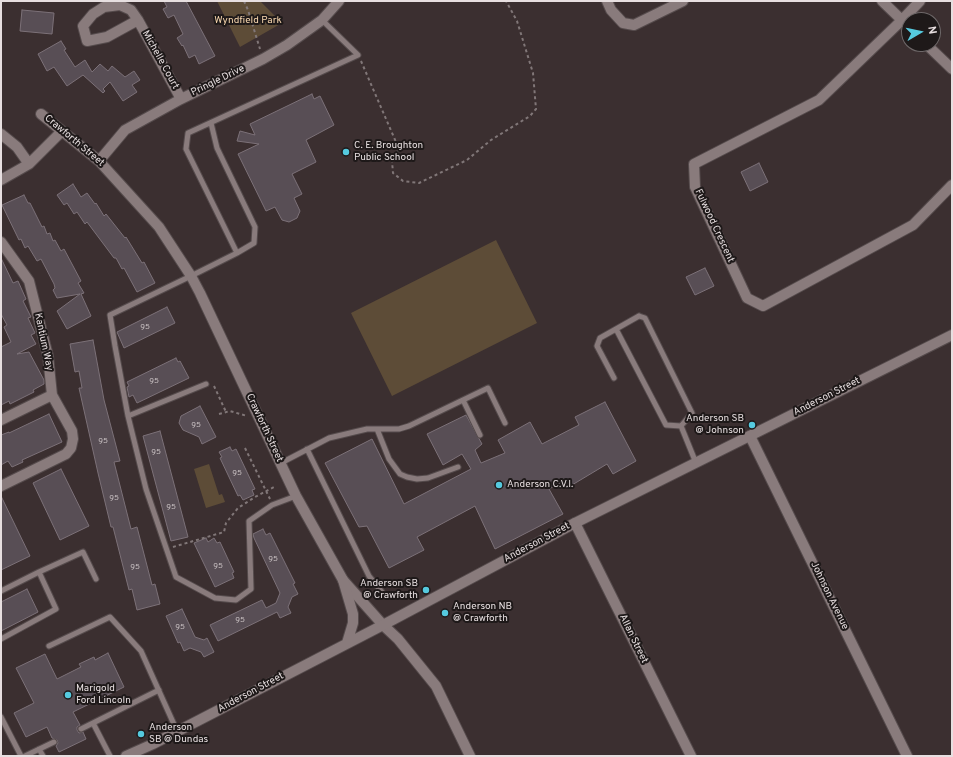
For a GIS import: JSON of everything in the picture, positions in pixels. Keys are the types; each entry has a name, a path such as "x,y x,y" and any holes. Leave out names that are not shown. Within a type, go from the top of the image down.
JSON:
{"street":[{"name":"Pringle Drive","path":"100,161 125,130 181,99 263,59 322,20 339,1"},
{"path":"607,1 611,10 623,23 634,25 683,1"},
{"path":"882,1 901,19"},
{"path":"913,12 920,1"},
{"name":"Michelle Court","path":"138,20 107,37 87,40 83,26 93,14 104,7 120,5 131,10 138,20 181,99"},
{"name":"Fulwood Crescent","path":"901,28 819,100 694,164 695,187 747,298 763,306 913,225 952,185"},
{"path":"934,52 952,69"},
{"name":"Crawforth Street","path":"41,114 100,161 159,227 191,276 296,496 343,580 383,625 398,639 436,686 470,756"},
{"path":"1,180 29,164 62,131"},
{"path":"1,134 17,147 29,164"},
{"name":"Kantium Way","path":"1,242 29,281 48,356 52,395"},
{"name":"Anderson Street","path":"126,756 383,625 575,523 952,335"},
{"path":"1,420 52,395 72,431 73,439 71,448 66,454 1,486"},
{"name":"Johnson Avenue","path":"750,436 907,756"},
{"name":"Allan Street","path":"575,523 691,756"},
{"path":"343,580 353,614 353,623 347,643"}],"lane":[{"path":"237,253 186,148 188,133 358,55 322,20"},
{"path":"211,123 217,148 255,228 254,242 237,253 110,315 114,346 128,416 146,489 176,576 215,598 236,600 251,589 249,521 272,505 296,496"},
{"path":"614,378 597,346 600,338 639,316 645,318 692,413 681,426"},
{"path":"616,329 666,425 681,426"},
{"path":"128,416 206,384"},
{"path":"281,463 329,438 367,429 399,429 409,426 488,388 505,423"},
{"path":"463,400 480,435"},
{"path":"681,426 696,463"},
{"path":"377,429 389,460 400,474 417,479 428,478 458,467"},
{"path":"307,449 369,576 382,592"},
{"path":"1,591 83,552 96,579"},
{"path":"1,639 56,609 39,572"},
{"path":"49,646 110,617 141,651 177,731"},
{"path":"81,729 159,690"},
{"path":"1,717 21,756"},
{"path":"93,723 110,756"},
{"path":"25,756 54,742"},
{"path":"39,749 43,756"}],"path":[{"path":"244,1 263,59"},
{"path":"358,55 399,149 392,161 393,173 403,182 419,184 467,160 491,140 530,116 536,109 533,73 517,21 506,1"},
{"path":"214,385 226,412"},
{"path":"219,414 230,411 260,418"},
{"path":"245,448 272,505"},
{"path":"166,549 224,532 226,523 238,508 274,487"}],"green space":[{"name":"Wyndfield Park","path":"217,1 260,1 282,23 240,47"},
{"path":"496,240 537,323 392,396 351,313"},
{"path":"209,464 219,495 222,494 225,502 206,508 194,469"}],"building":[{"path":"164,1 186,1 215,56 199,64 195,55 189,58 183,45 182,46 177,38 183,34 174,15 168,18 163,9 167,7"},
{"path":"22,10 54,13 52,34 20,31"},
{"path":"61,41 66,49 64,50 75,67 85,60 92,72 100,64 108,71 112,66 125,77 134,71 140,80 132,85 137,92 123,101 110,82 103,89 105,91 103,93 83,75 67,86 54,67 47,71 38,54"},
{"path":"312,94 314,99 320,96 334,125 306,140 316,162 292,174 302,194 294,198 300,211 297,218 289,222 282,220 275,207 266,211 238,154 259,144 237,141 240,131 255,135 250,124"},
{"path":"759,163 768,182 750,191 741,172"},
{"path":"73,184 81,197 87,193 95,204 96,203 104,216 106,214 125,238 126,237 142,263 144,262 155,283 137,292 124,268 122,269 116,258 114,258 87,222 85,224 77,212 74,214 67,203 64,205 57,195"},
{"path":"24,195 28,203 30,203 42,227 44,226 47,234 50,233 53,241 55,240 61,251 64,249 81,281 78,283 84,293 81,294 91,316 67,329 57,311 80,294 57,298 53,290 55,288 54,284 41,259 37,261 28,246 25,248 21,239 19,240 2,205"},
{"path":"1,258 13,283 18,281 26,299 23,301 31,317 28,318 35,333 31,335 36,344 17,354 29,352 44,380 44,384 33,390 34,392 10,404 9,401 1,405 1,347 11,342 4,327 7,325 1,314"},
{"path":"705,268 714,286 695,295 686,277"},
{"path":"167,307 175,323 124,348 117,332"},
{"path":"93,340 104,400 120,461 114,462 131,529 137,527 152,585 155,584 160,604 137,610 132,589 129,590 113,527 111,527 79,388 82,388 79,371 75,372 70,344"},
{"path":"176,358 178,362 180,361 189,378 137,403 133,395 129,397 127,387 129,386 127,382"},
{"name":"Anderson C.V.I.","path":"605,402 636,461 613,474 607,464 567,488 562,482 549,489 563,514 495,549 475,506 417,537 424,550 389,568 367,526 359,527 325,463 372,439 404,504 471,469 462,454 443,465 427,434 466,415 482,444 475,450 481,463 505,453 498,440 530,422 542,444 579,425 575,417"},
{"path":"200,406 216,437 202,444 199,437 183,430 179,423 181,416"},
{"path":"49,414 62,442 22,460 23,462 12,467 8,461 1,465 1,435 9,433"},
{"path":"160,431 188,537 171,541 143,436"},
{"path":"230,447 232,451 236,449 255,489 252,490 254,495 243,500 240,495 238,496 220,458 222,457 219,452"},
{"path":"61,469 89,526 60,540 33,483"},
{"path":"1,496 30,556 1,570"},
{"path":"263,529 266,535 270,533 295,583 293,584 298,594 292,597 288,607 291,613 280,618 277,612 218,641 210,625 262,600 266,608 276,603 280,593 253,534"},
{"path":"206,538 208,542 214,538 217,543 220,542 234,572 232,573 234,578 215,587 194,543"},
{"path":"27,589 38,612 1,631 1,602"},
{"path":"182,609 195,637 204,640 207,638 214,652 204,657 201,652 190,648 184,651 180,642 178,643 166,616"},
{"name":"Marigold Ford Lincoln","path":"108,653 124,687 73,712 80,725 77,727 77,730 79,733 83,732 86,739 59,752 56,746 58,743 57,740 52,738 47,727 26,737 14,713 34,703 16,668 45,654 57,679 81,667 79,664 94,657 95,660"}],"place":[{"name":"C. E. Broughton Public School","path":"346,152"},
{"name":"Anderson SB @ Johnson","path":"752,425"},
{"name":"Anderson C.V.I.","path":"499,485"},
{"name":"Anderson SB @ Crawforth","path":"426,590"},
{"name":"Anderson NB @ Crawforth","path":"445,613"},
{"name":"Marigold Ford Lincoln","path":"68,695"},
{"name":"Anderson SB @ Dundas","path":"141,734"}]}
